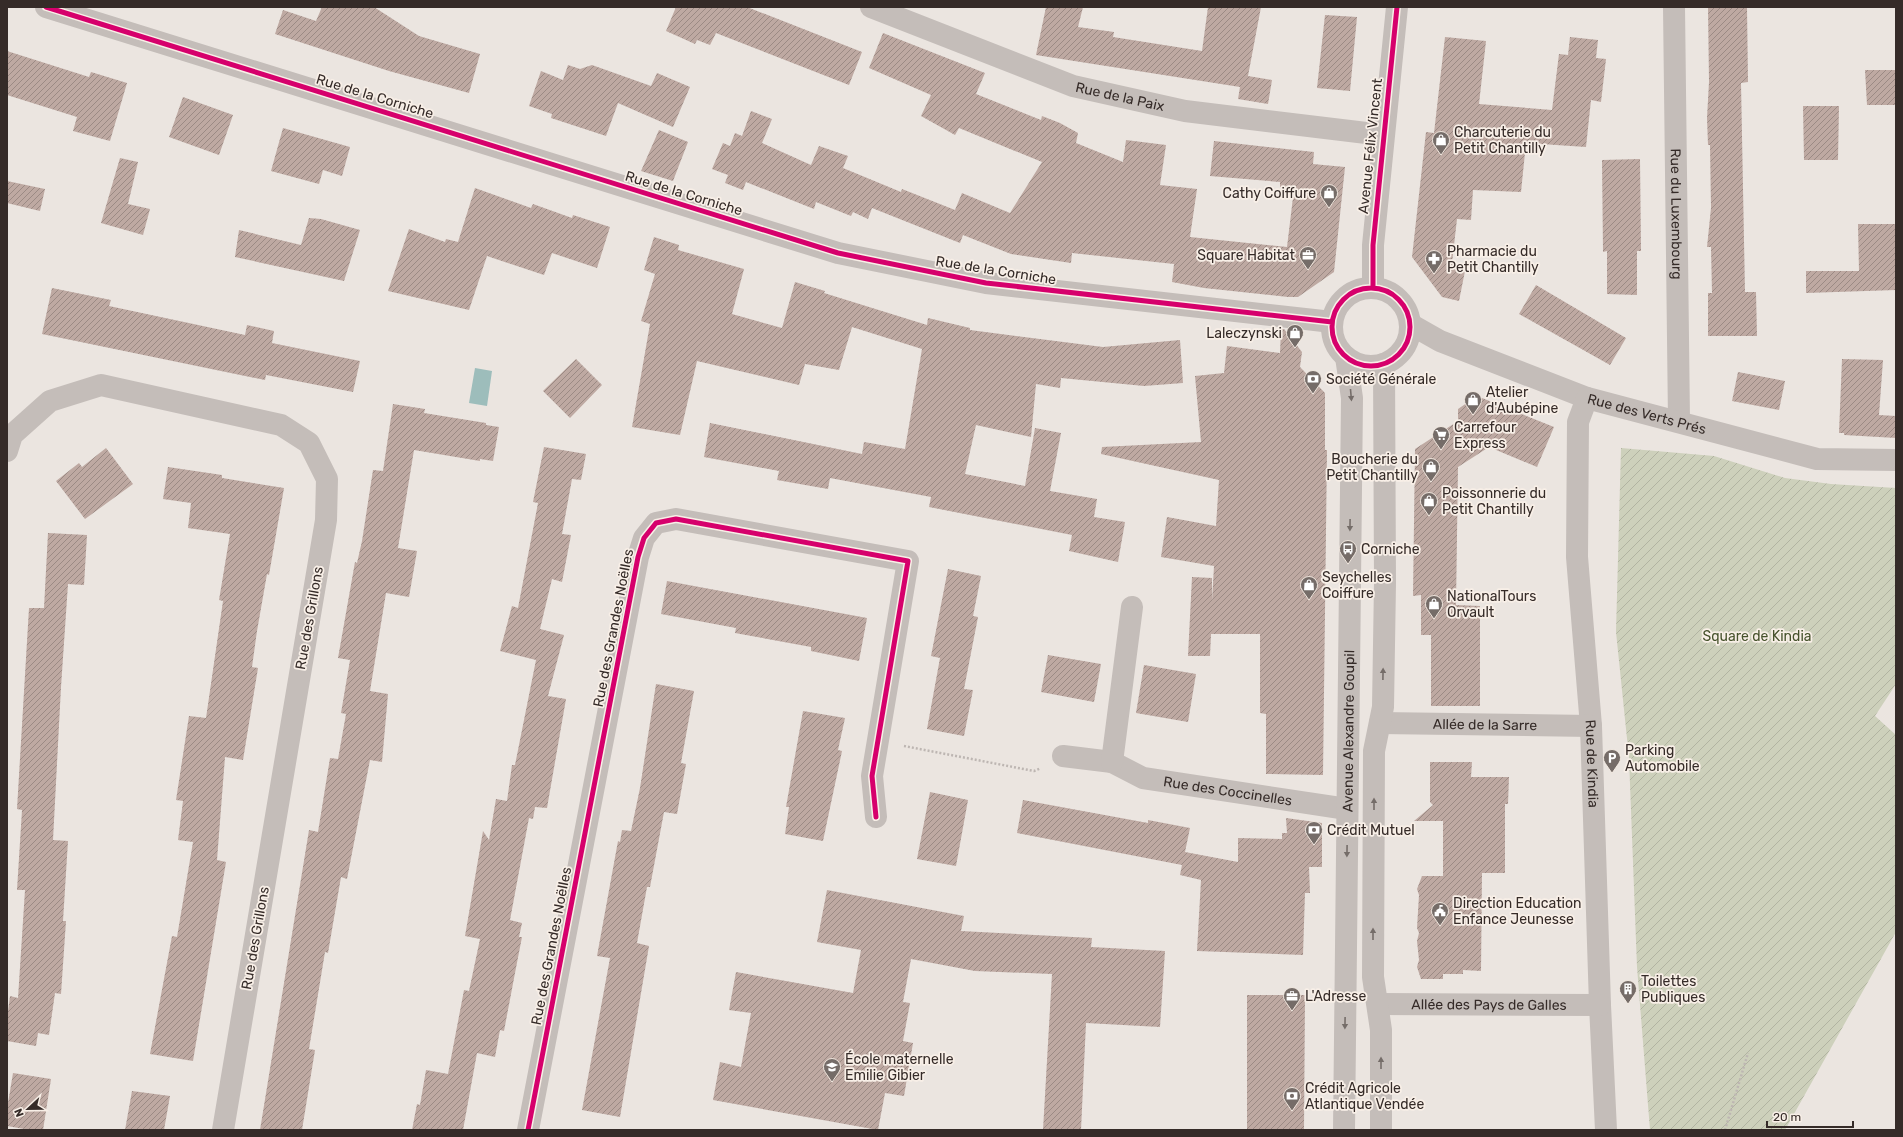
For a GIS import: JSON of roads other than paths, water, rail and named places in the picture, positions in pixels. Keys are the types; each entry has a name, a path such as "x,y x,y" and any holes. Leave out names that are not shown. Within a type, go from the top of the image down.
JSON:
{"street":[{"name":"Rue de la Corniche","path":"46,7 838,253 986,283 1332,322"},
{"name":"Rue de la Paix","path":"871,7 1073,86 1185,111 1383,135"},
{"name":"Avenue Félix Vincent","path":"1373,288 1373,245 1397,7"},
{"name":"Rue du Luxembourg","path":"1674,7 1679,422"},
{"path":"1373,288 1389,293 1402,303 1410,324 1409,336 1404,348 1395,358 1384,364 1371,366 1358,364 1346,357 1335,341 1332,322 1335,311 1341,301 1350,294 1361,289 1373,288"},
{"name":"Rue des Verts Prés","path":"1410,324 1440,341 1587,398 1817,459 1896,460"},
{"name":"Avenue Alexandre Goupil","path":"1344,1130 1352,398 1346,357"},
{"name":"Avenue Alexandre Goupil","path":"1381,1130 1381,1030 1373,977 1374,751 1383,707 1385,583 1384,364"},
{"name":"Rue des Grillons","path":"7,451 12,435 50,401 101,385 281,425 309,443 327,479 326,520 223,1130"},
{"name":"Rue de Kindia","path":"1587,398 1578,422 1577,557 1591,726 1600,1005 1606,1130"},
{"name":"Rue des Grandes Noëlles","path":"528,1130 638,557 644,538 656,523 676,519 908,561 872,776 876,817"},
{"path":"1112,762 1132,607"},
{"name":"Allée de la Sarre","path":"1380,723 1591,726"},
{"name":"Rue des Coccinelles","path":"1063,756 1112,762 1143,778 1347,809"},
{"name":"Allée des Pays de Galles","path":"1378,1004 1600,1005"}],"water":[{"path":"475,368 492,371 487,406 469,403"}],"place":[{"name":"Charcuterie du Petit Chantilly","path":"1441,155"},
{"name":"Cathy Coiffure","path":"1329,208"},
{"name":"Square Habitat","path":"1308,270"},
{"name":"Pharmacie du Petit Chantilly","path":"1434,274"},
{"name":"Laleczynski","path":"1295,348"},
{"name":"Société Générale","path":"1313,394"},
{"name":"Atelier d'Aubépine","path":"1473,415"},
{"name":"Carrefour Express","path":"1441,450"},
{"name":"Boucherie du Petit Chantilly","path":"1431,482"},
{"name":"Poissonnerie du Petit Chantilly","path":"1429,516"},
{"name":"Corniche","path":"1348,564"},
{"name":"Seychelles Coiffure","path":"1309,600"},
{"name":"NationalTours Orvault","path":"1434,619"},
{"name":"Parking Automobile","path":"1612,773"},
{"name":"Crédit Mutuel","path":"1314,845"},
{"name":"Direction Education Enfance Jeunesse","path":"1440,926"},
{"name":"Toilettes Publiques","path":"1628,1004"},
{"name":"L'Adresse","path":"1292,1011"},
{"name":"École maternelle Emilie Gibier","path":"832,1082"},
{"name":"Crédit Agricole Atlantique Vendée","path":"1292,1111"}],"park label":[{"name":"Square de Kindia","path":"1757,636"}]}
